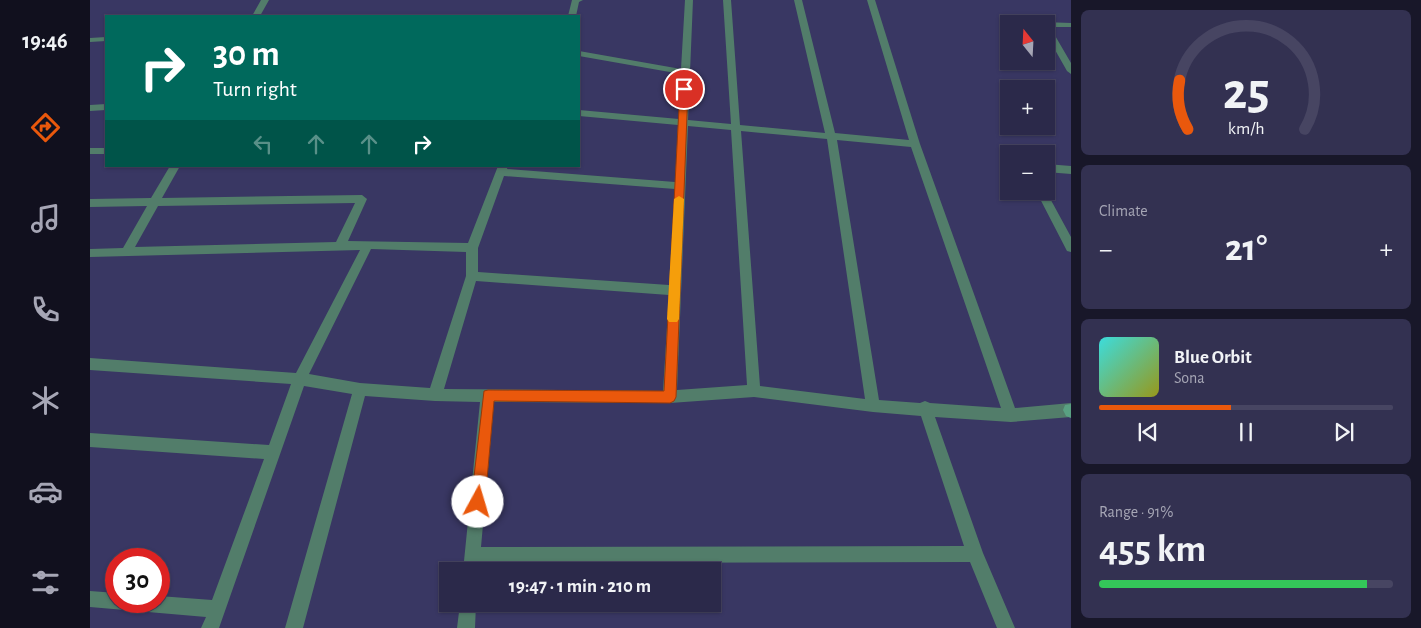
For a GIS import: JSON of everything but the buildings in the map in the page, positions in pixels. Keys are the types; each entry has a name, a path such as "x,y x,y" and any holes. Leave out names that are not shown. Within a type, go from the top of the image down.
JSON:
{"street":[{"path":"257,15 265,0"},
{"path":"572,15 576,0 579,0"},
{"path":"670,397 689,0"},
{"path":"727,0 754,391"},
{"path":"798,0 831,136 873,406"},
{"path":"871,0 915,144 1011,414"},
{"path":"1055,25 1071,25"},
{"path":"90,40 105,39"},
{"path":"1055,42 1071,71"},
{"path":"580,53 685,72"},
{"path":"90,108 105,108"},
{"path":"580,113 915,144"},
{"path":"90,151 105,151"},
{"path":"126,252 173,167"},
{"path":"435,395 472,276 472,248 502,169 680,186"},
{"path":"1055,169 1071,170"},
{"path":"90,203 362,199 340,246"},
{"path":"1046,200 1071,248"},
{"path":"90,253 368,245 472,248"},
{"path":"210,628 300,378 368,245"},
{"path":"472,276 674,290"},
{"path":"90,364 300,378 360,389 435,395 670,397 754,391 873,406 1011,414 1071,410"},
{"path":"294,628 360,389"},
{"path":"472,562 488,395"},
{"path":"925,408 975,554 1006,628"},
{"path":"90,440 274,453"},
{"path":"528,562 975,554"},
{"path":"90,599 105,600"},
{"path":"170,605 217,609"},
{"path":"466,628 467,612"}],"slow traffic":[{"path":"673,319 679,199"}],"route":[{"path":"478,502 488,395 670,397 684,89"}]}
